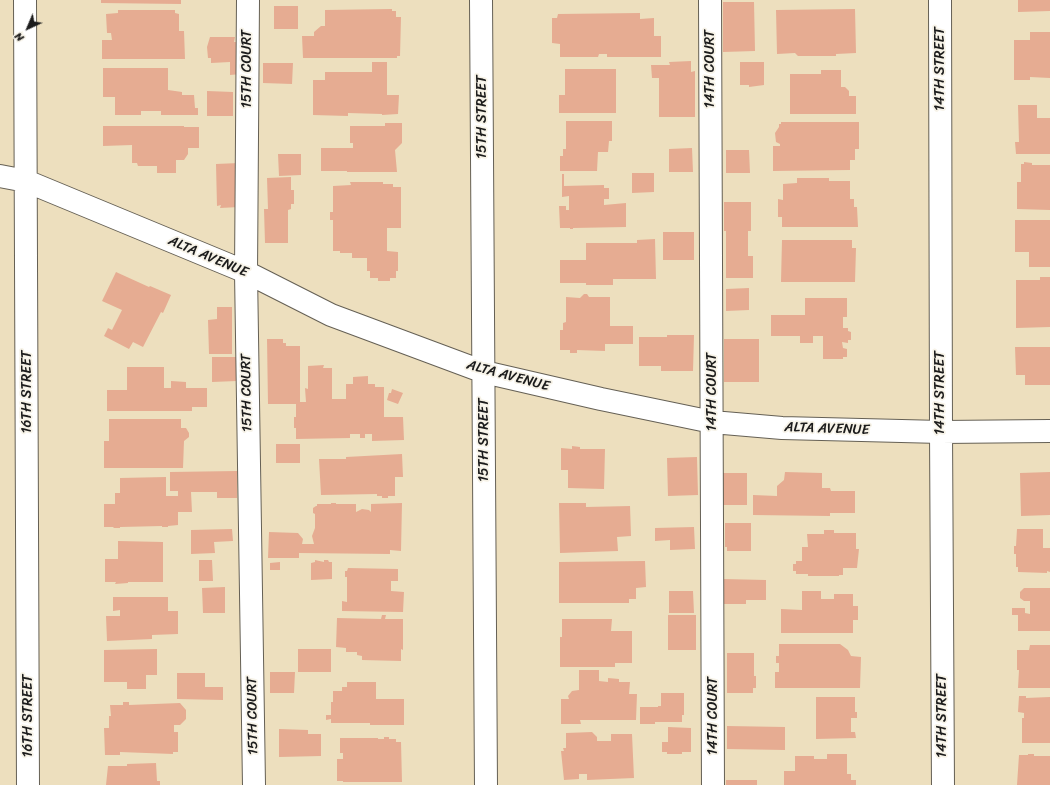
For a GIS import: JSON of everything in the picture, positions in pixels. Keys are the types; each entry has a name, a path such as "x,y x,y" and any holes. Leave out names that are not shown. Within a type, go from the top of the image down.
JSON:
{"street":[{"name":"16TH STREET","path":"25,0 28,785"},
{"name":"15TH COURT","path":"248,0 246,272 254,785"},
{"name":"15TH STREET","path":"481,0 486,785"},
{"name":"14TH COURT","path":"710,0 713,785"},
{"name":"14TH STREET","path":"940,0 940,432 943,785"},
{"name":"ALTA AVENUE","path":"0,176 26,181 246,272 331,315 484,372 712,422 782,428 940,432 1050,431"}],"building":[{"path":"101,0 181,0 181,4 101,3"},
{"path":"1018,0 1050,0 1050,11 1018,12"},
{"path":"723,2 754,2 755,51 723,52"},
{"path":"274,6 298,6 298,29 274,29"},
{"path":"392,9 392,11 396,11 396,17 401,17 400,56 397,56 397,58 303,58 302,36 314,36 314,32 321,26 325,26 325,10"},
{"path":"855,9 856,53 836,54 836,56 798,56 795,53 777,54 776,10"},
{"path":"118,10 175,10 175,13 179,14 179,31 184,31 185,59 102,59 102,40 112,40 111,33 107,33 106,14 118,13"},
{"path":"640,13 640,19 654,18 654,36 661,36 661,57 607,57 607,54 599,54 598,57 560,57 560,44 552,43 552,18 557,18 558,14"},
{"path":"1030,32 1050,32 1050,78 1030,77 1030,80 1014,80 1014,40 1030,40"},
{"path":"210,37 235,37 234,42 237,42 236,62 241,62 241,74 230,75 230,62 211,63 211,58 208,58 207,47"},
{"path":"691,61 691,72 695,71 695,117 659,117 659,78 652,78 651,65 670,65 669,62"},
{"path":"372,62 387,62 387,95 399,95 398,114 382,115 348,113 348,116 313,115 313,80 325,80 325,72 372,72"},
{"path":"740,62 764,62 764,85 749,87 749,85 740,85"},
{"path":"263,63 293,63 292,84 263,83"},
{"path":"103,68 168,68 168,90 182,92 182,95 194,95 195,108 198,108 198,115 161,115 161,111 141,111 141,115 115,115 115,97 103,97"},
{"path":"565,69 616,69 616,113 559,113 559,95 565,95"},
{"path":"821,70 841,70 841,87 845,87 849,91 849,96 856,96 856,114 790,114 790,74 821,74"},
{"path":"207,91 233,92 233,116 207,116"},
{"path":"1018,105 1037,105 1037,118 1050,118 1050,154 1016,154 1015,142 1019,142"},
{"path":"566,121 612,121 612,141 609,141 608,152 598,152 597,171 560,171 560,156 563,156 563,149 566,149"},
{"path":"781,122 859,122 859,149 855,149 855,160 850,160 850,170 773,171 773,146 780,146 780,144 776,142 775,133"},
{"path":"385,123 402,123 402,143 395,150 397,172 321,171 321,148 353,148 353,143 350,143 350,126 385,126"},
{"path":"103,126 199,127 199,148 188,148 188,154 184,160 176,160 176,173 157,173 157,166 138,166 137,163 132,163 132,145 103,146"},
{"path":"692,148 693,172 669,172 669,149"},
{"path":"726,150 749,150 750,173 726,173"},
{"path":"278,154 301,154 301,175 279,176"},
{"path":"1024,162 1032,163 1032,165 1050,165 1050,210 1017,209 1017,182 1021,182 1021,164 1024,164"},
{"path":"239,163 239,207 220,208 221,205 217,206 216,164"},
{"path":"632,173 654,173 654,192 632,193"},
{"path":"562,174 564,174 564,186 604,185 604,188 609,188 609,199 604,199 604,205 626,203 626,227 560,228 559,206 566,206 566,210 569,210 569,196 562,197"},
{"path":"291,177 291,190 294,190 294,204 291,204 291,209 288,210 288,243 265,243 264,209 268,209 267,178"},
{"path":"797,178 829,178 829,181 850,181 850,199 854,199 854,207 857,207 858,227 782,227 782,217 778,217 778,199 783,200 783,184 797,183"},
{"path":"350,182 383,182 383,184 393,184 393,187 401,187 401,228 387,228 387,251 398,252 398,271 396,271 396,278 390,278 390,281 378,281 378,278 370,278 370,271 367,271 367,258 352,258 352,253 340,253 340,251 333,251 333,220 330,220 330,212 333,212 333,186 351,185"},
{"path":"724,202 751,202 751,231 748,231 748,256 753,256 753,278 726,278 726,231 724,231"},
{"path":"1015,220 1050,220 1050,267 1029,267 1029,252 1015,252"},
{"path":"663,232 694,232 694,260 663,260"},
{"path":"655,239 656,279 613,279 613,285 560,283 560,260 586,260 586,243 637,243 637,240"},
{"path":"782,240 852,240 852,248 856,248 855,282 781,282"},
{"path":"116,272 171,295 163,313 161,312 143,347 133,342 129,349 104,336 108,328 112,330 122,310 102,301"},
{"path":"1040,277 1050,277 1050,327 1016,328 1016,280 1040,280"},
{"path":"749,288 749,310 726,311 726,289"},
{"path":"584,294 587,294 589,297 610,297 610,326 633,326 633,344 605,344 605,351 577,350 577,353 570,353 570,350 560,350 560,330 563,330 563,323 566,322 566,297 580,298"},
{"path":"805,298 847,298 847,317 843,317 843,328 848,328 848,331 851,332 851,340 848,340 848,343 842,342 843,348 847,349 847,357 843,357 843,359 823,359 823,336 813,336 813,343 800,343 800,336 771,336 771,315 805,315"},
{"path":"217,307 232,307 232,354 209,354 208,320 217,319"},
{"path":"667,335 694,335 693,371 661,371 661,366 639,366 639,337 667,337"},
{"path":"267,339 283,339 283,343 286,343 286,346 300,346 300,402 306,402 305,388 308,389 308,366 324,365 323,368 332,368 332,399 346,399 346,384 353,384 353,377 368,376 368,384 375,384 375,387 384,387 384,417 403,417 404,440 372,441 372,434 365,434 365,438 360,438 360,434 350,434 350,438 296,439 294,417 296,417 296,404 268,404"},
{"path":"724,339 759,339 759,382 724,382"},
{"path":"1015,347 1050,347 1050,385 1025,385 1025,375 1016,375"},
{"path":"212,357 237,357 237,381 212,382"},
{"path":"127,367 164,367 164,388 171,388 171,381 186,382 186,388 207,388 207,407 192,407 192,411 107,411 107,390 127,390"},
{"path":"392,389 403,393 398,404 387,400"},
{"path":"109,419 181,419 181,428 186,428 189,433 189,437 184,441 183,468 104,468 104,441 109,441"},
{"path":"276,444 300,444 300,463 276,463"},
{"path":"572,446 580,447 580,449 605,449 604,489 568,488 568,470 561,470 561,448 572,449"},
{"path":"402,454 403,477 395,477 395,496 382,498 382,496 377,496 377,494 321,495 319,459 346,459 346,457"},
{"path":"697,457 698,495 668,496 667,458"},
{"path":"237,471 237,498 217,498 217,492 191,492 192,512 178,512 178,525 168,527 104,527 104,504 115,504 115,493 120,493 120,478 166,477 166,496 178,496 178,491 170,491 170,472"},
{"path":"785,472 822,473 822,488 830,488 831,491 855,491 855,513 830,513 830,516 753,515 753,495 777,496 777,486 784,480"},
{"path":"1050,472 1050,515 1021,516 1020,473"},
{"path":"722,473 747,473 747,505 722,505"},
{"path":"402,503 401,551 390,550 390,554 299,553 299,558 268,558 269,532 298,533 303,539 302,544 314,544 312,536 315,528 315,514 313,513 313,508 317,506 317,504 356,504 356,512 362,509 369,510 371,512 371,504"},
{"path":"559,503 586,503 586,507 630,506 631,536 617,537 618,551 560,553"},
{"path":"725,523 751,523 751,551 727,551 727,547 725,547"},
{"path":"694,527 695,549 670,550 670,540 655,541 655,528"},
{"path":"232,529 233,541 214,542 215,553 191,554 191,530"},
{"path":"1017,529 1043,529 1043,548 1050,548 1050,572 1018,572 1018,567 1016,567 1016,554 1014,554"},
{"path":"824,530 834,530 834,533 856,533 856,549 859,549 857,568 843,568 843,575 839,576 808,576 808,574 796,574 796,571 793,571 793,564 796,564 796,561 802,561 802,547 808,547 807,534 824,534"},
{"path":"118,541 163,542 163,582 128,582 115,584 116,582 105,582 105,559 118,559"},
{"path":"199,560 212,560 213,581 199,581"},
{"path":"315,560 324,562 324,560 328,560 329,562 332,562 332,579 311,580 311,563 315,562"},
{"path":"645,561 646,587 636,588 636,599 629,599 629,603 559,603 559,562"},
{"path":"280,562 280,570 270,570 270,563"},
{"path":"348,568 398,569 398,581 391,581 391,591 404,592 403,612 342,611 342,601 347,602 347,577 345,577 345,571 347,571"},
{"path":"723,579 766,580 766,600 746,600 746,604 723,604"},
{"path":"225,587 225,613 203,613 202,588"},
{"path":"1024,588 1050,588 1050,631 1018,631 1018,615 1012,615 1012,608 1025,608 1025,613 1030,614 1030,601 1024,601 1020,598 1020,592"},
{"path":"669,591 693,591 694,613 669,613"},
{"path":"802,591 821,591 821,599 834,599 834,594 853,594 853,606 858,606 858,620 853,620 853,633 781,633 781,609 802,610"},
{"path":"113,597 168,597 168,611 178,611 178,634 152,635 152,639 107,641 106,616 120,616 120,610 113,611"},
{"path":"382,615 386,615 385,619 403,619 403,650 401,649 401,661 362,660 362,656 357,655 357,652 346,652 346,648 336,647 337,618 381,619"},
{"path":"668,615 696,615 696,650 668,650"},
{"path":"562,619 612,619 611,631 632,631 632,663 615,663 615,667 560,667 560,637 562,637"},
{"path":"779,644 840,644 848,650 851,656 861,657 860,688 775,688 775,672 779,672 779,663 776,663 776,656 779,656"},
{"path":"1030,645 1050,645 1050,688 1018,688 1019,670 1017,670 1017,650 1029,650"},
{"path":"157,649 157,675 146,675 146,689 127,689 127,682 104,682 104,650"},
{"path":"298,649 331,649 331,672 298,672"},
{"path":"727,653 754,653 754,676 756,676 756,688 753,688 753,693 727,693"},
{"path":"579,670 599,670 599,681 608,682 608,678 619,679 619,682 630,682 629,694 637,694 636,720 580,720 581,724 561,724 561,699 569,699 568,696 572,691 579,690"},
{"path":"270,672 295,672 294,693 270,693"},
{"path":"177,673 205,673 205,687 223,687 223,700 177,699"},
{"path":"347,682 376,682 376,699 404,699 404,725 331,723 331,719 326,720 326,715 331,715 333,691 342,691 342,687 347,687"},
{"path":"661,693 684,693 684,715 682,715 682,722 655,722 655,724 640,724 640,707 661,706"},
{"path":"1019,696 1026,696 1026,698 1050,697 1050,743 1022,743 1022,718 1024,718 1024,713 1018,712"},
{"path":"816,697 855,697 855,712 857,712 857,718 851,718 851,732 855,732 856,738 816,739"},
{"path":"123,702 129,702 129,705 180,703 186,710 186,719 180,725 174,725 174,732 178,732 178,752 173,752 173,754 120,752 120,755 105,755 104,728 109,728 109,716 111,716 110,705 123,705"},
{"path":"727,726 785,727 785,750 727,749"},
{"path":"668,727 691,728 691,752 682,752 682,754 667,754 667,752 662,752 662,742 668,742"},
{"path":"279,729 308,730 308,734 321,734 321,756 279,757"},
{"path":"592,732 597,737 597,741 611,741 611,734 632,734 634,778 587,780 587,774 579,774 579,779 564,780 561,751 564,751 563,748 566,748 566,733"},
{"path":"384,737 396,739 396,742 401,742 402,782 337,781 337,759 343,759 343,753 340,753 340,738 384,739"},
{"path":"827,754 847,754 847,774 851,774 851,780 856,780 856,785 784,785 784,771 795,771 795,756 814,756 814,759 827,759"},
{"path":"1034,754 1034,756 1050,756 1050,785 1017,785 1019,755"},
{"path":"156,763 157,781 160,781 160,785 106,785 108,766"},
{"path":"726,780 757,780 757,785 726,785"}]}
